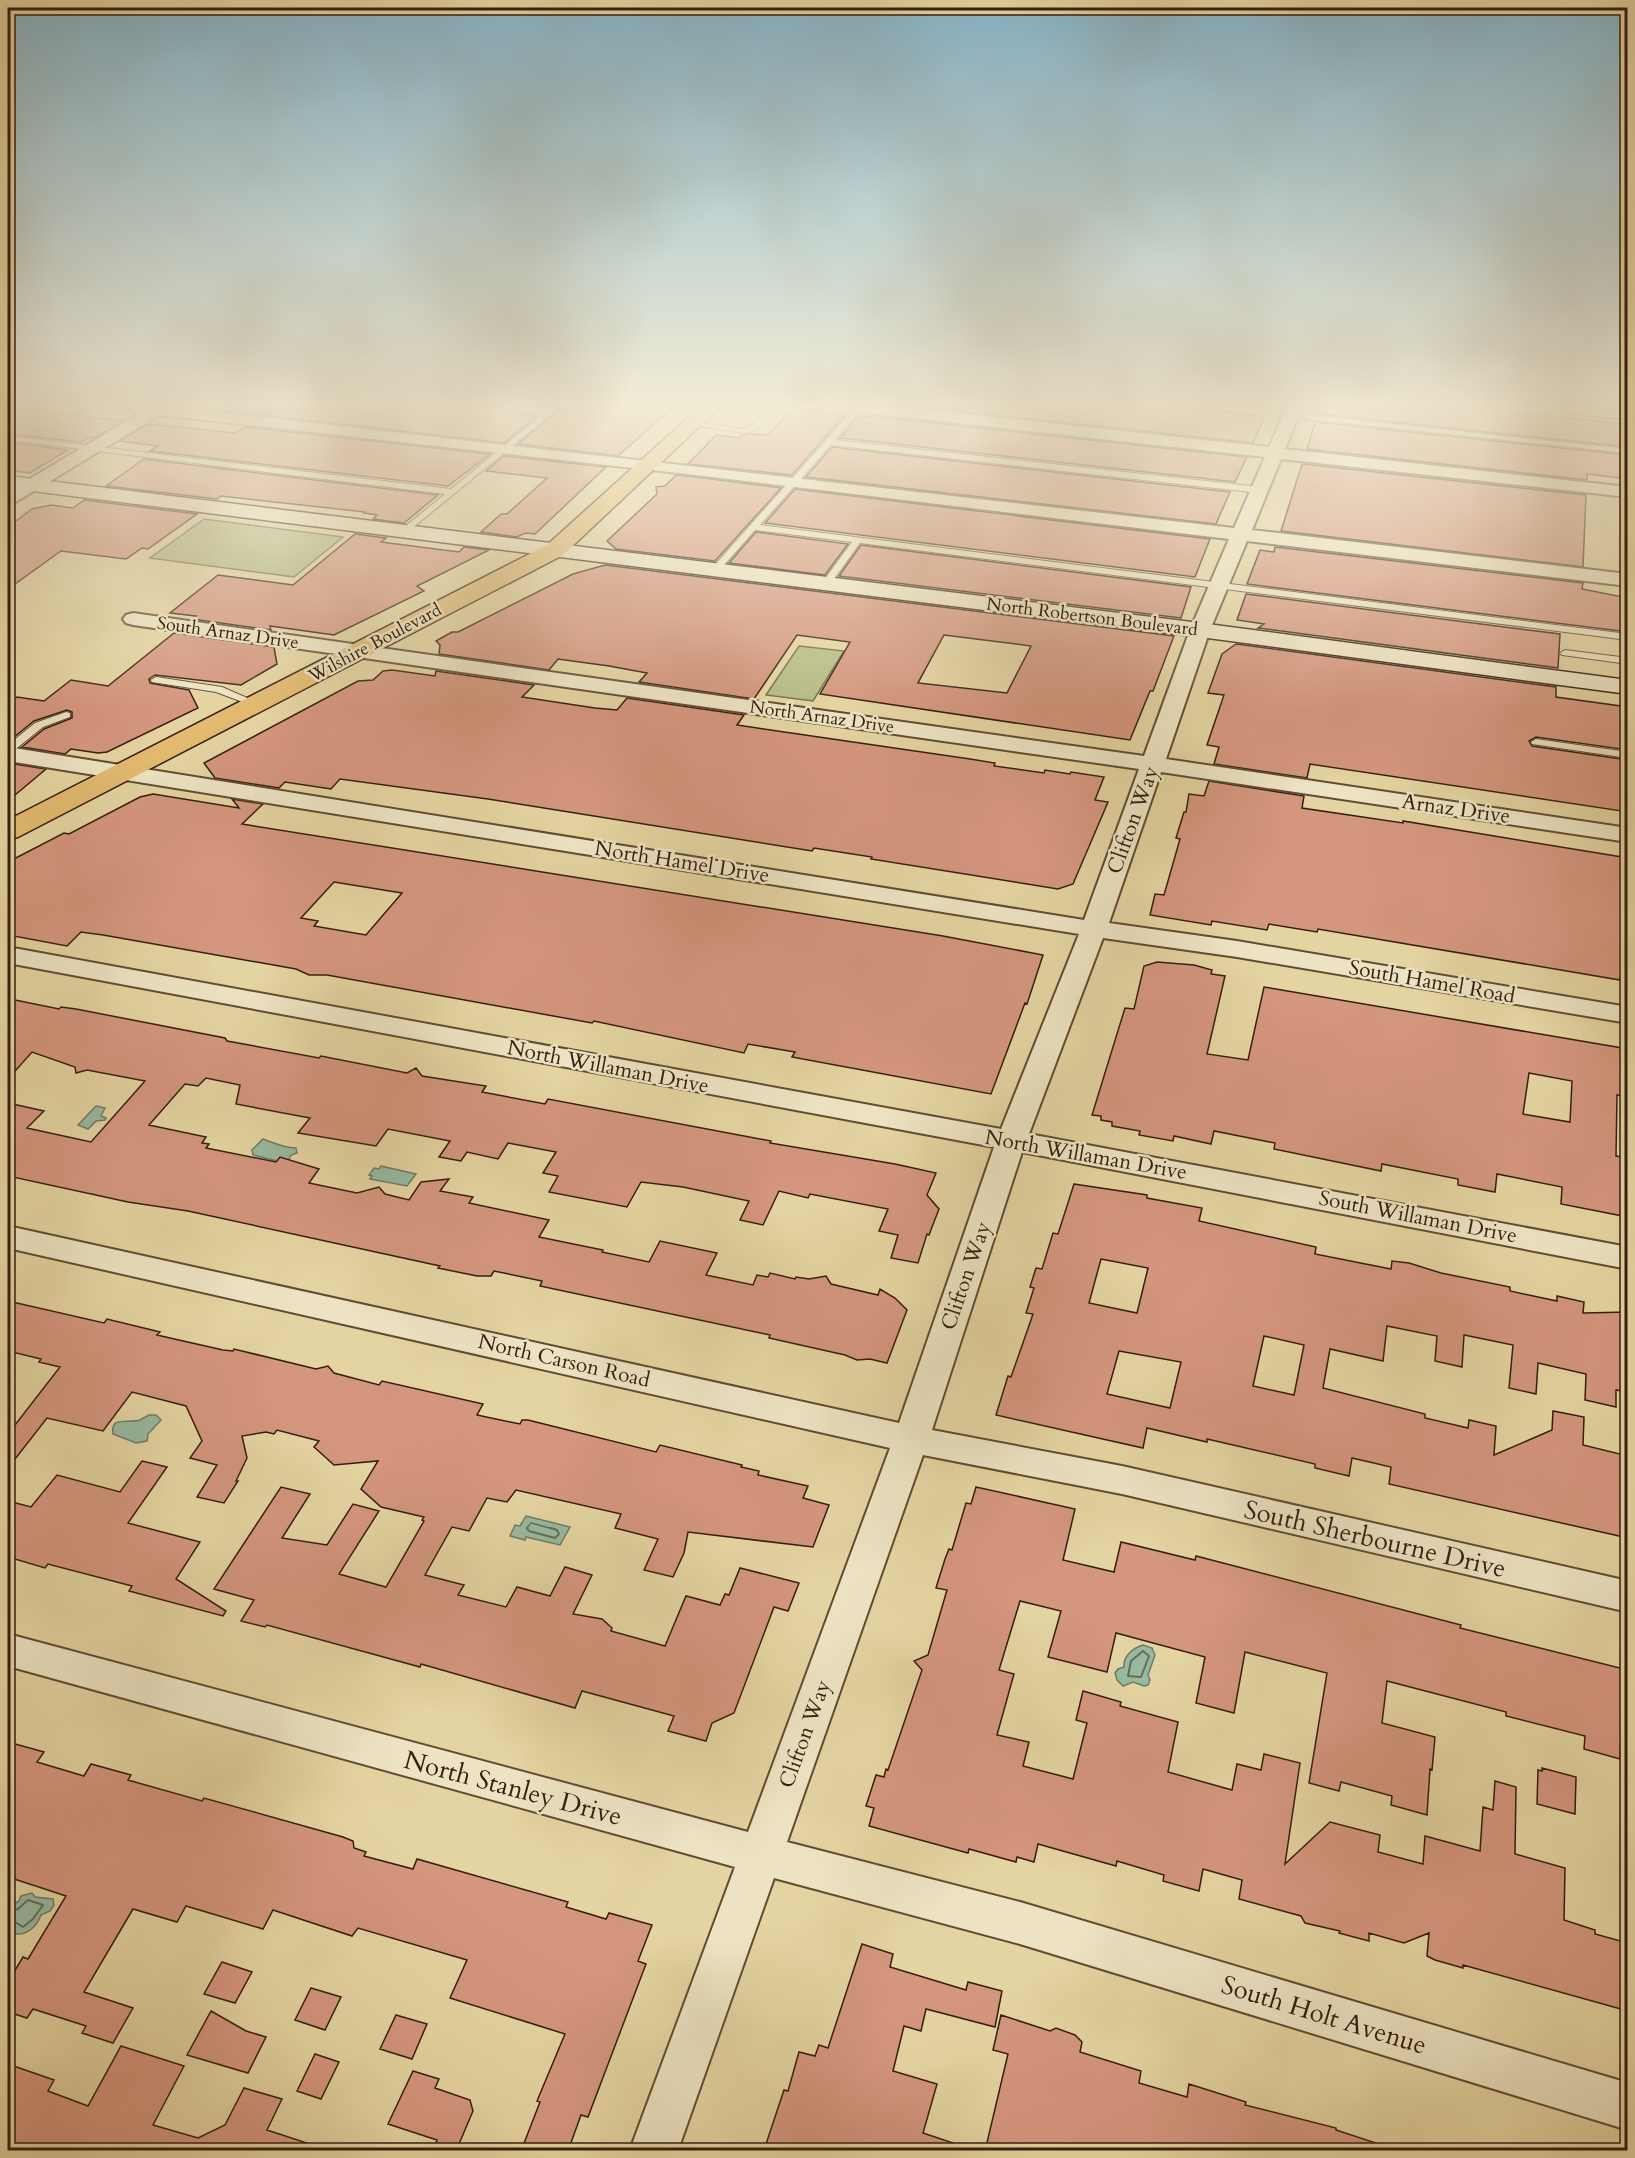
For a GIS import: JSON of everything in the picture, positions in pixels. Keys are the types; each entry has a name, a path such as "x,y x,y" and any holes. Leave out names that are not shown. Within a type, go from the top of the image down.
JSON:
{"main road":[{"name":"North Robertson Boulevard","path":"224,509 1200,630 1628,687"},
{"name":"Wilshire Boulevard","path":"8,831 360,652 555,549 599,509"}],"street":[{"path":"1028,509 1628,580"},
{"name":"Clifton Way","path":"654,2151 911,1438 1011,1142 1094,929 1200,630 1252,509"},
{"name":"South Arnaz Drive","path":"133,619 360,652"},
{"name":"North Arnaz Drive","path":"360,652 1284,784"},
{"name":"North Hamel Drive","path":"8,752 1094,929 1237,949"},
{"name":"Arnaz Drive","path":"1284,784 1628,835"},
{"name":"South Hamel Road","path":"1237,949 1628,1015"},
{"name":"North Willaman Drive","path":"8,955 1209,1177"},
{"name":"South Willaman Drive","path":"1209,1177 1628,1258"},
{"name":"North Carson Road","path":"8,1237 911,1438 1122,1480"},
{"name":"South Sherbourne Drive","path":"1122,1480 1628,1597"},
{"name":"North Stanley Drive","path":"8,1650 761,1856 1020,1923"},
{"name":"South Holt Avenue","path":"1020,1923 1628,2107"}],"lane":[{"path":"405,531 432,509"},
{"path":"715,570 769,509"},
{"path":"753,527 1628,637"},
{"path":"826,584 858,540"},
{"path":"1565,653 1628,661"},
{"path":"156,680 218,689 256,704"},
{"path":"8,752 39,725 66,715"},
{"path":"1536,741 1628,755"}],"shaded area":[{"path":"204,519 343,537 294,577 150,558"},
{"path":"799,646 844,651 813,701 766,695"}],"water":[{"path":"96,1106 105,1108 101,1116 106,1118 105,1120 96,1121 88,1129 78,1125"},
{"path":"263,1139 296,1148 297,1153 291,1155 288,1161 281,1162 253,1155 252,1150"},
{"path":"381,1166 416,1174 407,1186 370,1179 372,1176 369,1175 374,1168 379,1169"},
{"path":"149,1415 156,1415 161,1420 148,1434 147,1441 136,1443 113,1434 114,1424 117,1422 136,1421"},
{"path":"526,1516 570,1527 560,1545 526,1537 525,1540 510,1536 515,1525 520,1526"},
{"path":"1143,1645 1152,1648 1155,1655 1148,1675 1150,1680 1148,1685 1133,1682 1123,1686 1117,1680 1115,1673 1124,1667 1129,1653"},
{"path":"32,1893 35,1897 53,1899 54,1905 50,1911 41,1915 31,1929 16,1934 13,1927 8,1928 8,1908 19,1901 21,1896"}],"building":[{"path":"32,509 154,509 197,514 148,549 142,548 126,559 61,551 8,589 8,527"},
{"path":"335,509 421,509 404,523 373,519 377,515"},
{"path":"513,509 562,509 535,534 525,533 517,537 481,532 501,514 507,514"},
{"path":"641,509 762,509 715,561 616,549 607,541"},
{"path":"778,509 959,509 1210,539 1195,577 765,523"},
{"path":"1083,509 1223,509 1216,524"},
{"path":"1288,509 1585,509 1583,567 1281,531"},
{"path":"756,532 848,544 825,575 729,563"},
{"path":"355,534 386,538 381,542 459,552 464,547 489,550 417,586 424,591 334,635 270,626 271,630 192,619 196,616 170,613 218,575 293,585"},
{"path":"861,545 1191,587 1181,618 839,576"},
{"path":"1275,547 1583,583 1582,589 1628,598 1628,632 1247,584 1260,550 1274,552"},
{"path":"605,565 1174,636 1153,691 1150,691 1130,740 820,694 850,642 797,635 754,699 639,682 647,673 609,666 558,659 549,670 439,654 440,645 436,641 573,574","holes":["944,635 1031,646 1007,693 918,683"]},
{"path":"1246,594 1560,634 1558,668 1258,628 1264,624 1237,620"},
{"path":"174,633 274,647 277,664 241,685 155,675 149,679 150,683 189,690 198,708 107,752 71,749 65,754 22,747 44,729 72,718 72,712 67,710 34,721 8,742 8,704 17,697 44,701 71,680 108,686"},
{"path":"1236,644 1556,687 1556,697 1628,707 1628,750 1536,737 1529,741 1532,746 1628,760 1628,812 1310,764 1307,778 1214,764 1219,747 1207,745 1224,695 1208,693 1222,654"},
{"path":"392,670 435,676 436,671 534,685 522,697 595,708 617,710 627,698 744,715 737,725 995,763 994,766 1044,773 1045,770 1104,777 1095,800 1108,802 1073,884 1058,889 814,848 812,851 488,799 340,779 331,789 285,782 279,788 215,778 204,763 358,681 373,680 383,671"},
{"path":"8,763 46,769 8,801"},
{"path":"1209,781 1304,796 1302,808 1403,823 1403,821 1628,858 1628,885 1623,885 1622,940 1628,940 1628,978 1620,977 1620,980 1318,929 1317,932 1269,924 1267,930 1212,921 1211,925 1150,915 1155,894 1164,895 1180,839 1176,838 1184,812 1186,812 1189,794 1204,796"},
{"path":"153,794 239,808 232,799 263,804 242,824 943,936 1043,955 1027,1004 1025,1003 991,1094 792,1057 795,1052 748,1044 744,1053 594,1021 592,1023 327,975 309,975 296,969 103,935 81,932 67,946 8,935 8,862 64,833 69,834 140,797","holes":["334,882 402,893 366,935 314,926 318,921 301,918"]},
{"path":"1157,962 1194,965 1212,970 1211,974 1225,976 1207,1054 1248,1060 1264,987 1628,1049 1628,1097 1617,1095 1616,1156 1628,1158 1628,1217 1561,1204 1562,1187 1497,1174 1495,1192 1458,1185 1458,1179 1382,1164 1381,1171 1274,1149 1275,1143 1214,1131 1211,1144 1174,1136 1173,1141 1139,1135 1140,1131 1112,1126 1112,1122 1101,1120 1101,1116 1092,1115 1125,1008 1134,1009 1144,966","holes":["1529,1073 1572,1081 1570,1122 1523,1114"]},
{"path":"15,1000 59,1009 61,1007 76,1009 225,1038 227,1041 407,1073 416,1068 422,1076 486,1086 482,1092 545,1104 548,1099 936,1173 927,1195 939,1209 929,1235 927,1234 918,1263 891,1258 898,1235 879,1231 888,1209 810,1194 808,1198 779,1191 763,1225 740,1220 749,1201 683,1187 641,1182 627,1207 549,1192 558,1176 543,1173 556,1152 508,1143 498,1159 467,1152 461,1161 439,1157 450,1141 388,1129 376,1146 298,1133 310,1118 236,1104 240,1085 206,1078 198,1086 185,1084 149,1125 206,1137 202,1143 209,1144 206,1148 276,1162 280,1157 319,1169 309,1183 357,1193 379,1187 385,1194 409,1200 421,1182 449,1179 440,1191 473,1197 469,1203 549,1220 539,1237 603,1250 602,1252 649,1262 660,1241 717,1253 706,1275 753,1285 757,1275 768,1277 770,1273 795,1279 796,1277 809,1279 826,1276 831,1284 878,1295 880,1289 895,1298 907,1310 887,1363 870,1359 857,1360 845,1355 769,1338 770,1335 540,1286 542,1281 494,1271 491,1276 477,1276 188,1211 128,1202 8,1176 8,1103 44,1111 27,1128 91,1142 145,1081 87,1070 76,1073 75,1067 32,1052 8,1079 8,1007"},
{"path":"1074,1184 1147,1195 1147,1198 1202,1208 1199,1221 1316,1247 1315,1254 1391,1269 1392,1261 1409,1263 1441,1273 1510,1287 1510,1291 1557,1301 1557,1296 1584,1302 1583,1313 1628,1312 1628,1392 1616,1390 1616,1407 1585,1400 1586,1374 1538,1363 1536,1394 1509,1388 1513,1345 1464,1335 1462,1367 1435,1361 1437,1336 1387,1326 1383,1361 1330,1349 1323,1388 1425,1414 1425,1418 1468,1428 1469,1420 1496,1426 1494,1455 1552,1430 1553,1411 1584,1417 1583,1445 1628,1456 1628,1538 1389,1484 1391,1467 1352,1458 1349,1476 1315,1468 1315,1464 1207,1439 1207,1442 1147,1428 1143,1448 996,1415 1008,1376 1011,1377 1033,1314 1026,1313 1034,1288 1030,1287 1036,1268 1042,1269 1053,1233 1058,1234","holes":["1101,1259 1148,1268 1137,1313 1089,1303","1264,1336 1304,1345 1294,1395 1253,1386","1119,1351 1181,1362 1170,1408 1107,1394"]},
{"path":"8,1301 104,1323 107,1319 160,1332 157,1335 223,1350 233,1351 234,1349 316,1369 328,1366 334,1373 379,1385 382,1381 483,1404 477,1415 520,1424 522,1420 528,1420 656,1452 660,1445 742,1465 741,1467 759,1471 758,1475 808,1486 803,1498 829,1505 813,1547 688,1532 684,1553 673,1577 644,1570 658,1539 615,1528 621,1514 516,1490 507,1502 487,1498 469,1531 452,1527 425,1575 464,1585 458,1595 506,1607 517,1587 550,1596 565,1567 592,1575 573,1614 602,1619 612,1628 611,1631 665,1646 686,1596 720,1605 725,1594 729,1595 740,1568 799,1583 788,1611 774,1607 734,1713 712,1723 706,1741 668,1731 674,1716 582,1691 575,1708 421,1664 420,1667 267,1625 265,1627 241,1621 254,1600 214,1589 281,1487 310,1494 282,1538 327,1545 353,1504 379,1511 339,1574 386,1587 424,1521 422,1520 424,1517 381,1507 361,1489 378,1461 334,1465 314,1447 319,1441 277,1430 274,1434 266,1432 242,1436 247,1458 236,1481 238,1481 224,1503 197,1497 217,1465 190,1458 202,1441 186,1406 132,1392 103,1431 47,1418 8,1468 8,1434 60,1367 39,1362 41,1359 8,1351"},
{"path":"142,1461 167,1467 128,1523 200,1542 176,1579 226,1611 223,1616 129,1591 132,1586 48,1564 45,1568 8,1557 8,1501 31,1507 57,1475 120,1492"},
{"path":"976,1487 1075,1509 1063,1560 1114,1572 1121,1542 1195,1560 1196,1556 1461,1625 1460,1628 1628,1670 1628,1748 1620,1746 1620,1759 1584,1749 1585,1736 1506,1716 1506,1712 1387,1681 1382,1723 1435,1737 1427,1815 1391,1805 1392,1796 1341,1782 1339,1791 1309,1783 1327,1673 1245,1652 1234,1713 1196,1703 1205,1657 1116,1633 1107,1672 1048,1657 1061,1611 1020,1601 999,1670 1014,1674 997,1735 1029,1742 1023,1766 1073,1779 1087,1723 1076,1720 1083,1691 1121,1702 1120,1706 1178,1722 1168,1772 1232,1790 1237,1764 1261,1770 1264,1754 1300,1763 1285,1864 1330,1822 1380,1835 1378,1852 1423,1864 1425,1836 1480,1851 1483,1807 1493,1810 1495,1781 1516,1787 1515,1854 1565,1868 1564,1920 1595,1930 1595,1934 1628,1943 1628,2011 1463,1965 1463,1968 1435,1960 1427,1956 1429,1933 1404,1943 1369,1933 1369,1941 1305,1923 1301,1916 1239,1899 1242,1880 1203,1869 1199,1891 1163,1881 1164,1875 1117,1861 1116,1866 1038,1844 1034,1862 1017,1857 1016,1862 969,1849 968,1853 869,1826 874,1808 866,1806 876,1775 884,1777 886,1769 888,1770 922,1670 914,1661 928,1655 947,1590 936,1588 949,1549 952,1550 966,1503 971,1504"},
{"path":"8,1742 44,1752 37,1762 84,1776 91,1764 131,1775 128,1780 202,1801 204,1798 343,1837 353,1841 354,1848 366,1852 364,1856 413,1869 417,1859 568,1902 566,1907 606,1919 609,1913 652,1925 638,1961 646,1964 588,2117 581,2115 568,2151 521,2151 540,2102 537,2101 565,2034 450,1998 467,1960 358,1928 352,1936 273,1910 263,1929 186,1906 177,1922 133,1909 84,1992 133,2008 113,2043 82,2033 86,2026 33,2009 27,2018 8,2012 8,1982 23,1957 28,1959 66,1896 8,1877"},
{"path":"1542,1768 1576,1777 1575,1814 1537,1804 1538,1770 1542,1771"},
{"path":"862,1944 893,1954 890,1967 966,1990 968,1982 1002,1991 995,2027 926,2009 921,2031 904,2026 893,2071 937,2084 923,2133 962,2146 962,2151 767,2151 768,2145 766,2144 784,2090 788,2091 799,2052 815,2056 819,2045 828,2048"},
{"path":"222,1962 252,1972 235,2003 204,1994"},
{"path":"311,1988 341,1997 325,2030 295,2020"},
{"path":"211,2011 246,2031 266,2037 248,2073 187,2055"},
{"path":"396,2015 427,2024 412,2059 380,2049"},
{"path":"1001,2015 1050,2031 1056,2028 1075,2035 1082,2042 1080,2052 1141,2071 1139,2083 1187,2097 1189,2084 1246,2102 1245,2105 1336,2128 1336,2130 1385,2146 1385,2151 985,2151 1008,2054 993,2050"},
{"path":"121,2046 184,2066 153,2125 198,2138 225,2125 244,2088 282,2099 267,2130 316,2146 316,2151 8,2151 8,2064 54,2080 48,2091 88,2106"},
{"path":"315,2054 339,2062 321,2099 297,2091"},
{"path":"413,2071 439,2079 435,2088 470,2100 473,2111 456,2151 433,2151 437,2140 388,2124"}]}
